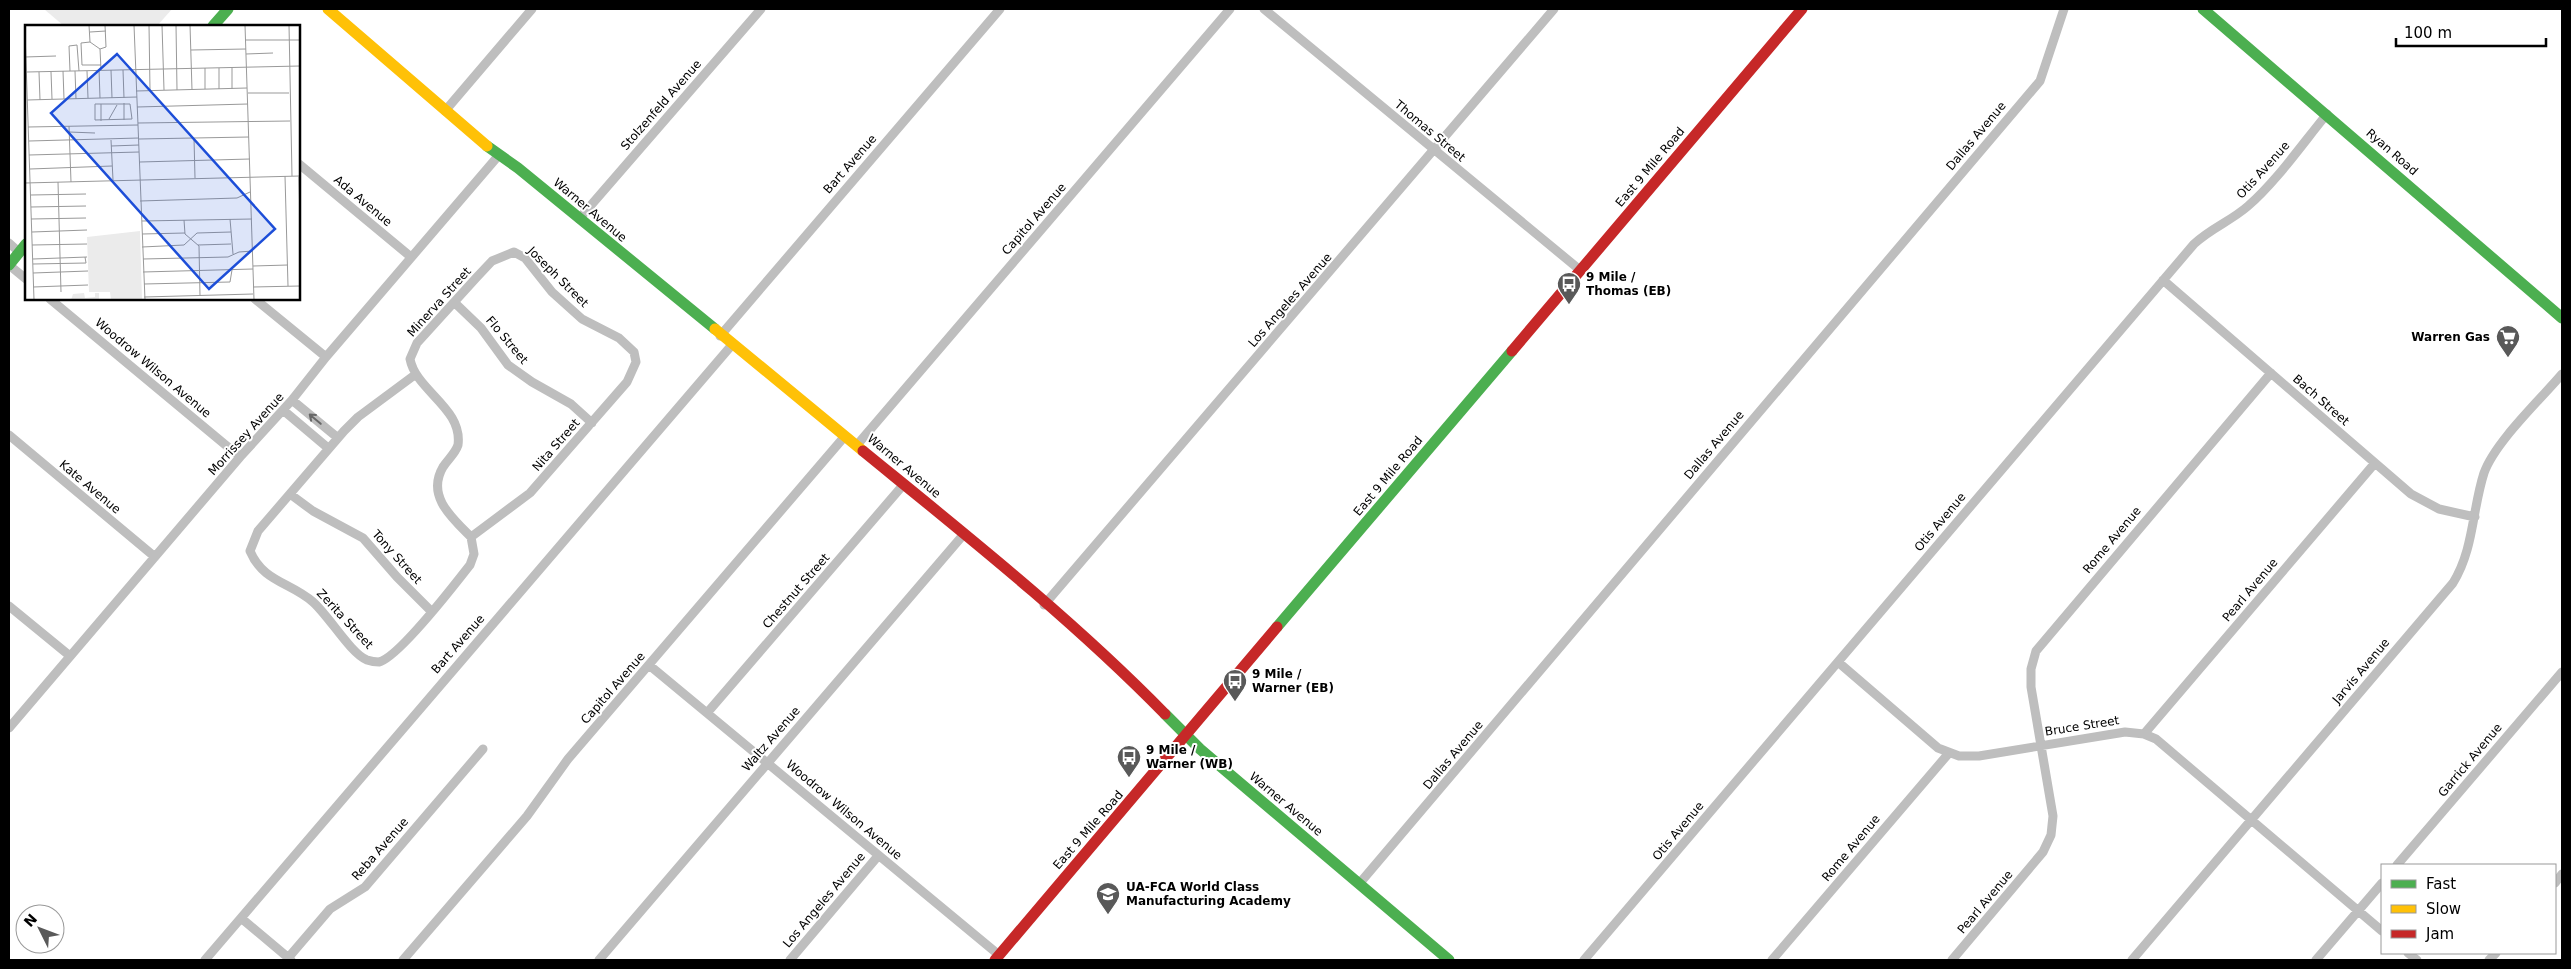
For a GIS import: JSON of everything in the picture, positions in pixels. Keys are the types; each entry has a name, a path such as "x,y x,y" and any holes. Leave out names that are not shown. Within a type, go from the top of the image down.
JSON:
{"main road":[{"path":"214,25 228,9"},
{"name":"Warner Avenue","path":"328,9 445,111 518,168 731,346 845,436 964,534 1044,606 1127,675 1200,749 1449,960"},
{"name":"East 9 Mile Road","path":"997,958 1802,9"},
{"name":"Ryan Road","path":"2203,9 2562,318"},
{"path":"9,265 23,248"}],"street":[{"path":"445,111 532,9"},
{"name":"Stolzenfeld Avenue","path":"579,218 761,9"},
{"name":"Bart Avenue","path":"720,336 1000,9"},
{"name":"Capitol Avenue","path":"856,445 1230,9"},
{"name":"Thomas Street","path":"1264,9 1580,270"},
{"name":"Los Angeles Avenue","path":"1044,606 1554,9"},
{"name":"Dallas Avenue","path":"1358,884 2040,81 2064,9"},
{"name":"Otis Avenue","path":"1584,960 2163,280 2203,235 2241,212 2256,198 2327,114"},
{"name":"Morrissey Avenue","path":"9,728 240,457 292,400 499,155"},
{"name":"Ada Avenue","path":"300,165 411,257"},
{"path":"9,243 23,248"},
{"name":"Minerva Street","path":"416,374 410,359 418,343 492,261 514,252"},
{"name":"Joseph Street","path":"514,252 525,258 552,292 582,319 619,338 634,352"},
{"path":"9,265 25,278"},
{"name":"Bach Street","path":"2163,280 2411,494 2428,505 2475,517"},
{"name":"Woodrow Wilson Avenue","path":"51,300 240,457"},
{"path":"256,300 326,358"},
{"name":"Flo Street","path":"455,303 481,328 508,365 526,378 571,404 592,423"},
{"name":"Bart Avenue","path":"205,960 731,346"},
{"name":"Nita Street","path":"471,537 530,493 592,423 628,382 636,362 634,352"},
{"name":"Rome Avenue","path":"2041,745 2030,678 2036,651 2271,373"},
{"path":"290,494 328,448 358,417 416,374 448,413 456,429 458,445 440,474 438,498 445,510 471,537 474,554 470,565 431,611"},
{"name":"Jarvis Avenue","path":"2132,960 2453,583 2468,550 2484,474 2492,457 2562,374"},
{"path":"292,400 338,438"},
{"path":"283,410 328,448"},
{"name":"Kate Avenue","path":"9,435 155,557"},
{"name":"Capitol Avenue","path":"403,960 513,833 568,759 845,436"},
{"name":"Pearl Avenue","path":"2144,734 2375,463"},
{"name":"Chestnut Street","path":"707,713 904,484"},
{"name":"Zerita Street","path":"290,494 258,531 250,551 255,564 265,574 304,594 316,604 358,654 368,661 379,662 391,654 431,611"},
{"name":"Tony Street","path":"290,494 313,510 363,538 396,577 431,611"},
{"name":"Waltz Avenue","path":"599,960 964,534"},
{"path":"9,606 70,656"},
{"name":"Bruce Street","path":"1838,662 1934,745 1949,753 1969,757 2118,732 2144,734 2162,743 2381,930"},
{"name":"Woodrow Wilson Avenue","path":"649,665 997,958"},
{"name":"Garrick Avenue","path":"2398,864 2562,672"},
{"name":"Pearl Avenue","path":"1952,960 2038,859 2048,844 2053,816 2041,745"},
{"name":"Reba Avenue","path":"290,959 330,909 365,887 483,749"},
{"name":"Rome Avenue","path":"1772,960 1949,753"},
{"name":"Los Angeles Avenue","path":"790,960 878,856"},
{"path":"2316,960 2381,884"},
{"path":"241,918 290,959"}],"shaded area":[{"path":"44,9 172,9 158,25 63,25"}],"traffic: fast":[{"path":"214,25 228,9"},
{"path":"2203,9 2562,318"},
{"path":"487,146 518,168 715,329"},
{"path":"9,265 25,245"},
{"path":"1277,627 1512,351"},
{"path":"1165,714 1200,749 1449,960"}],"traffic: slow":[{"path":"328,9 487,146"},
{"path":"715,329 863,451"}],"traffic: jam":[{"path":"1512,351 1802,9"},
{"path":"863,451 1056,611 1165,714"},
{"path":"995,960 1277,627"}],"place":[{"name":"9 Mile / Thomas (EB)","path":"1569,305"},
{"name":"Warren Gas","path":"2508,358"},
{"name":"9 Mile / Warner (EB)","path":"1235,702"},
{"name":"9 Mile / Warner (WB)","path":"1129,778"},
{"name":"UA-FCA World Class Manufacturing Academy","path":"1108,915"}]}
